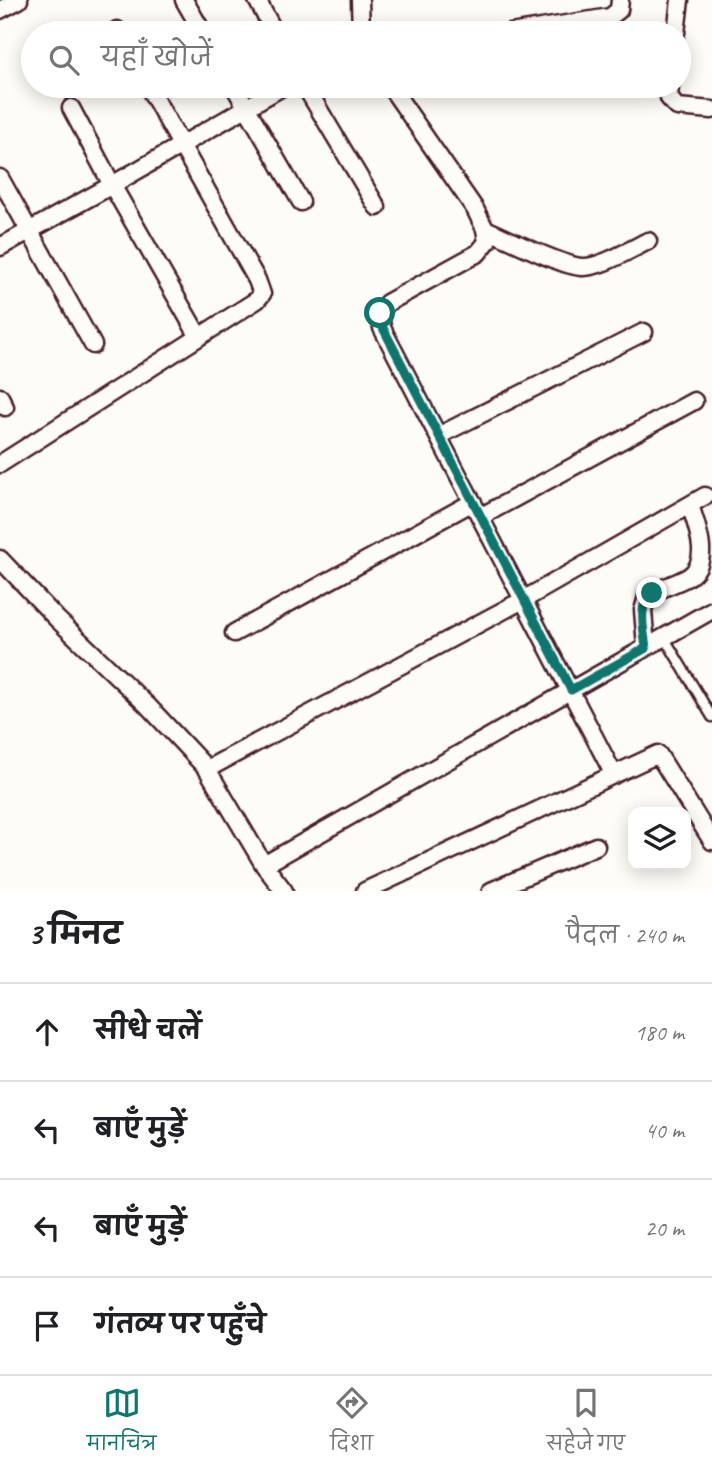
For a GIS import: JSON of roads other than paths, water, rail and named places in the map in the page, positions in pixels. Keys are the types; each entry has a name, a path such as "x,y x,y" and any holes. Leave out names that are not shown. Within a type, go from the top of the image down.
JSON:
{"street":[{"path":"0,10 19,0"},
{"path":"184,0 196,21"},
{"path":"257,0 268,21"},
{"path":"360,0 361,21"},
{"path":"585,21 610,17 619,9 620,0"},
{"path":"677,21 680,0"},
{"path":"0,464 257,300 262,291 155,98"},
{"path":"240,98 301,202"},
{"path":"0,247 112,186 262,98"},
{"path":"312,98 377,207"},
{"path":"398,98 475,209 485,229 487,242 483,249 387,303 380,313 383,328 614,775"},
{"path":"669,98 677,107 712,110"},
{"path":"71,108 112,186 199,337"},
{"path":"0,178 93,345"},
{"path":"485,229 582,267 597,264 648,241"},
{"path":"438,436 644,332"},
{"path":"480,517 694,401"},
{"path":"207,769 523,600 705,496"},
{"path":"234,633 472,502"},
{"path":"646,648 643,610 647,597 690,576 702,560 702,545 690,505"},
{"path":"0,559 57,619 148,706 207,769 264,865 285,891"},
{"path":"264,865 712,610"},
{"path":"365,891 658,754 712,841"},
{"path":"491,891 596,846"}],"lane":[{"path":"664,637 712,717"}]}
